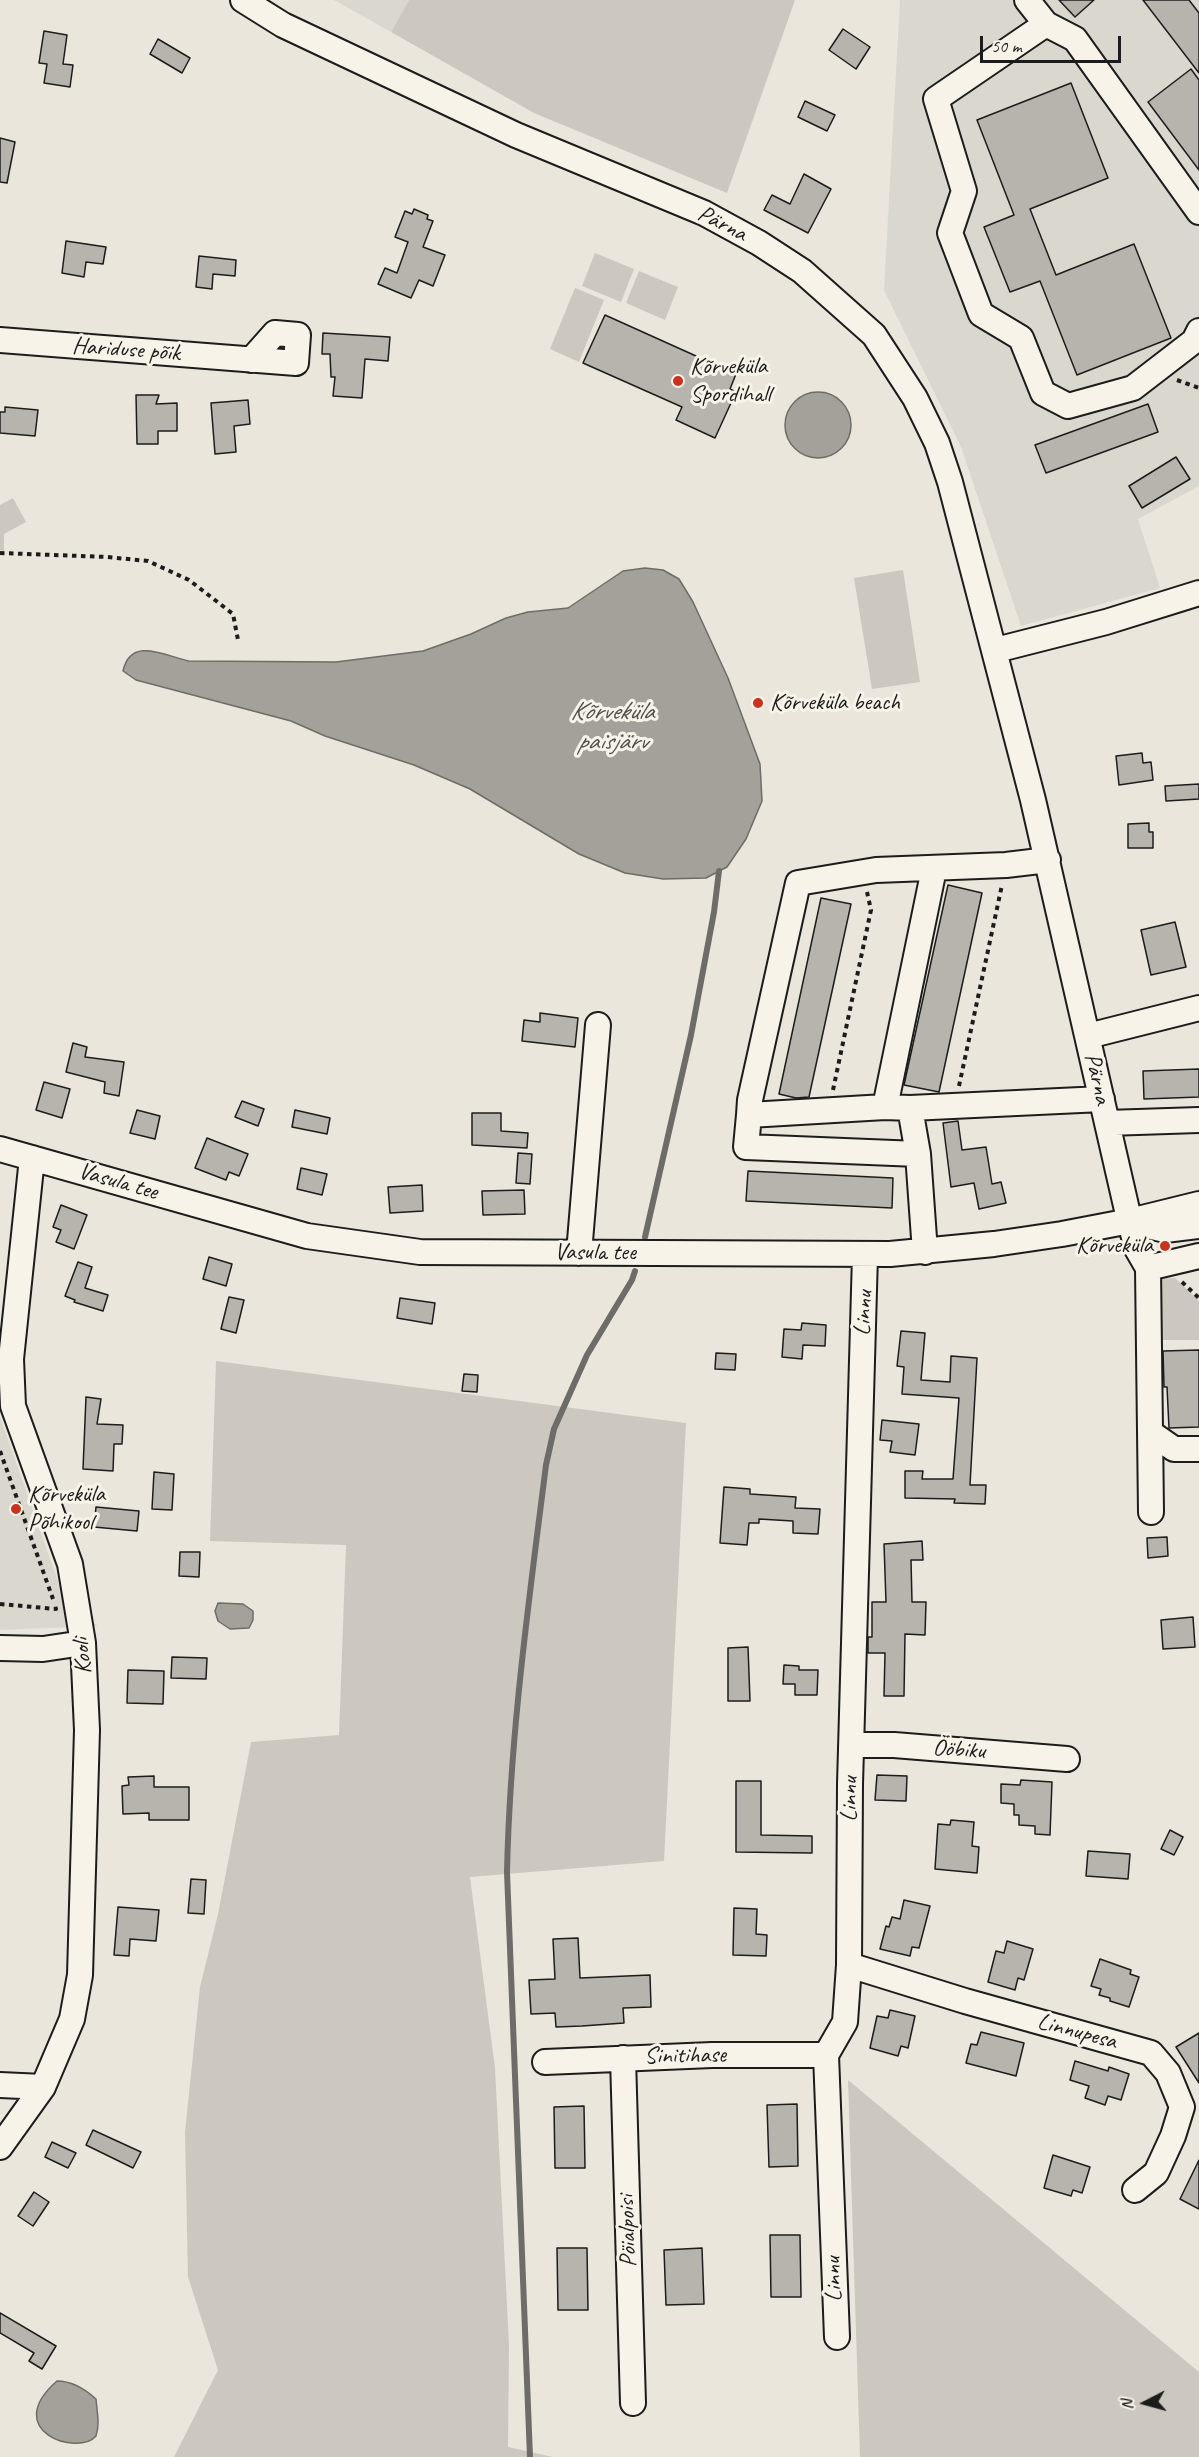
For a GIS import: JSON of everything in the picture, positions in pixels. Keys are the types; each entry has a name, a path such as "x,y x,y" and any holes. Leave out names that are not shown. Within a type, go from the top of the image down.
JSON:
{"street":[{"name":"Pärna","path":"243,0 283,25 516,135 704,213 759,243 802,272 874,335 915,398 937,443 950,482 996,650 1048,860 1130,1221 1137,1249 1148,1268 1151,1512"},
{"path":"1027,0 1046,24 1075,39 1199,212"},
{"path":"1046,24 936,99 964,191 950,233 981,314 1021,338 1043,393 1068,406 1133,388 1194,341 1199,331"},
{"name":"Hariduse põik","path":"0,340 251,360"},
{"path":"996,650 1106,622 1199,593"},
{"path":"918,1154 746,1147 750,1100 798,883 857,872 1006,866 1048,860"},
{"path":"885,1107 934,869"},
{"path":"1088,1036 1199,1008"},
{"path":"579,1253 598,1025"},
{"path":"749,1115 885,1107 910,1108 955,1104 1102,1099"},
{"path":"910,1108 918,1154 926,1252"},
{"path":"1107,1123 1199,1120"},
{"name":"Vasula tee","path":"0,1149 307,1236 420,1252 865,1255 926,1252 1062,1234 1130,1221 1199,1204"},
{"name":"Kooli","path":"0,2147 42,2087 72,2019 80,1975 87,1730 83,1643 70,1564 13,1406 11,1384 12,1348 32,1158"},
{"path":"1130,1221 1165,1230 1199,1226"},
{"name":"Linnu","path":"837,2337 826,2055 845,2022 849,1965 860,1389 866,1282 865,1255"},
{"path":"1148,1268 1199,1256"},
{"path":"1151,1433 1174,1449 1199,1449"},
{"path":"0,1648 43,1649 83,1643"},
{"name":"Ööbiku","path":"852,1745 894,1745 1067,1759"},
{"name":"Linnupesa","path":"849,1965 965,2001 1151,2053 1168,2073 1182,2107 1173,2136 1156,2173 1135,2190"},
{"name":"Sinitihase","path":"545,2062 623,2058 826,2055"},
{"name":"Pöialpoisi","path":"623,2058 633,2403"},
{"path":"0,2085 42,2087"}],"path":[{"path":"0,553 107,556 148,561 189,580 233,614 238,640"},
{"path":"955,1104 1006,866"},
{"path":"828,1111 871,910 869,897 857,872"},
{"path":"0,1451 56,1609 0,1604"}],"shaded area":[{"path":"334,0 409,0 391,32"},
{"path":"409,0 795,0 727,193 534,113 391,32"},
{"path":"900,0 1199,0 1199,486 1138,519 1160,588 1021,626 961,447 884,290"},
{"path":"595,253 634,269 621,302 582,286"},
{"path":"639,271 678,287 665,320 626,303"},
{"path":"575,288 604,300 579,362 550,349"},
{"path":"13,498 26,522 4,534 4,551 0,550 0,505"},
{"path":"903,570 920,682 872,689 854,578"},
{"path":"1175,1278 1199,1301 1199,1340 1158,1340 1158,1279"},
{"path":"216,1361 686,1423 664,1861 470,1877 495,2068 509,2345 508,2447 553,2457 174,2457 218,2370 188,2277 185,2132 200,1987 218,1914 251,1742 339,1735 346,1545 210,1541"},
{"name":"Kõrveküla Põhikool","path":"0,1417 65,1601 98,1626 0,1630"},
{"path":"848,2080 1199,2372 1199,2457 860,2457"}],"water":[{"path":"811,392 825,392 837,397 846,406 851,425 849,438 842,449 825,458 811,458 799,453 790,444 785,432 785,418 790,406 799,397"},
{"name":"Kõrveküla paisjärv","path":"645,568 663,570 679,579 693,602 728,678 760,764 762,801 746,839 727,867 706,878 663,879 625,873 579,854 470,789 414,765 325,736 291,721 136,680 123,671 127,660 142,651 161,653 189,661 336,662 423,651 471,634 506,618 528,612 568,608 623,571"},
{"path":"218,1603 243,1604 253,1611 253,1620 249,1628 230,1629 218,1621 215,1611"},
{"path":"57,2381 78,2386 96,2399 98,2418 96,2436 87,2442 61,2441 48,2435 40,2426 37,2414 42,2399"}],"building":[{"path":"1059,0 1094,0 1075,17"},
{"path":"1143,0 1189,0 1199,13 1199,73"},
{"path":"843,29 870,47 856,69 829,50"},
{"path":"44,31 67,35 63,64 73,65 70,87 44,83 47,64 39,63"},
{"path":"158,39 190,58 182,73 150,54"},
{"path":"1191,69 1199,80 1199,170 1148,102"},
{"path":"1071,83 1108,178 1030,209 1056,275 1134,244 1171,338 1077,375 1040,281 1010,292 984,227 1014,215 977,120"},
{"path":"805,101 835,115 827,131 798,117"},
{"path":"0,138 15,142 7,183 0,182"},
{"path":"804,174 831,189 808,233 764,210 772,195 790,204"},
{"path":"414,209 428,215 427,219 433,221 423,247 445,255 433,286 419,280 411,298 378,284 385,268 397,273 408,242 395,237 405,211 412,214"},
{"path":"66,241 106,247 103,264 86,262 84,277 62,273"},
{"path":"199,256 236,260 235,276 213,274 212,289 196,287"},
{"name":"Kõrveküla Spordihall","path":"605,315 736,374 730,389 736,392 715,438 676,420 682,407 583,363"},
{"path":"323,333 390,337 388,361 365,359 362,398 333,396 335,377 331,377 330,354 322,354"},
{"path":"136,395 159,395 156,404 177,403 177,431 158,431 158,444 137,444"},
{"path":"248,400 250,424 234,426 236,452 215,454 211,403"},
{"path":"1148,404 1158,432 1046,473 1035,445"},
{"path":"5,407 38,410 35,436 0,433 0,412 5,412"},
{"path":"1176,457 1190,479 1142,508 1129,486"},
{"path":"1142,753 1143,763 1151,762 1153,780 1119,785 1116,756"},
{"path":"1199,784 1199,799 1166,801 1165,786"},
{"path":"1149,823 1149,832 1153,832 1153,848 1128,848 1128,824"},
{"path":"948,885 982,893 939,1092 904,1085"},
{"path":"821,898 851,904 809,1097 796,1098 779,1094"},
{"path":"1175,922 1186,967 1151,975 1141,930"},
{"path":"540,1013 578,1018 575,1047 522,1041 524,1020 540,1022"},
{"path":"73,1043 87,1047 85,1057 124,1062 119,1096 104,1093 105,1082 66,1072"},
{"path":"1199,1069 1199,1097 1144,1099 1143,1071"},
{"path":"44,1082 70,1089 62,1118 36,1110"},
{"path":"242,1101 264,1109 258,1126 235,1117"},
{"path":"137,1110 160,1116 155,1139 130,1133"},
{"path":"295,1110 330,1118 327,1134 292,1127"},
{"path":"472,1113 501,1113 501,1131 528,1133 527,1148 472,1145"},
{"path":"958,1121 962,1150 986,1147 992,1184 1001,1182 1006,1203 979,1209 974,1183 951,1187 943,1123"},
{"path":"207,1138 248,1154 239,1176 229,1172 226,1180 195,1168"},
{"path":"518,1153 532,1154 530,1184 516,1183"},
{"path":"301,1168 327,1174 322,1195 297,1189"},
{"path":"748,1171 893,1178 892,1208 746,1201"},
{"path":"422,1185 423,1211 390,1213 388,1187"},
{"path":"524,1190 525,1214 483,1215 482,1191"},
{"path":"61,1205 87,1215 74,1249 56,1242 61,1230 53,1227"},
{"path":"209,1257 232,1264 226,1286 203,1279"},
{"path":"78,1262 92,1267 85,1288 108,1295 103,1311 74,1302 75,1300 65,1296"},
{"path":"229,1297 244,1300 236,1333 221,1329"},
{"path":"400,1298 435,1303 432,1324 397,1318"},
{"path":"802,1323 826,1325 825,1346 803,1345 802,1359 782,1357 784,1329 801,1330"},
{"path":"901,1331 925,1333 921,1380 950,1382 951,1356 977,1358 970,1485 986,1485 985,1504 954,1503 955,1499 905,1498 905,1471 923,1471 922,1479 953,1479 959,1398 902,1394 904,1367 897,1366"},
{"path":"1199,1350 1199,1427 1169,1428 1163,1351"},
{"path":"716,1353 736,1354 735,1370 715,1369"},
{"path":"464,1374 478,1375 477,1392 462,1391"},
{"path":"86,1397 101,1399 97,1424 123,1425 122,1444 114,1444 113,1471 83,1469"},
{"path":"882,1420 919,1424 915,1455 890,1452 892,1441 880,1440"},
{"path":"154,1472 174,1474 172,1510 152,1509"},
{"path":"724,1487 750,1489 750,1494 796,1497 795,1508 820,1509 818,1534 793,1533 793,1521 759,1519 759,1523 749,1523 747,1545 720,1543"},
{"path":"96,1507 139,1511 137,1531 94,1527"},
{"path":"1167,1537 1168,1556 1148,1558 1147,1538"},
{"path":"922,1541 923,1560 911,1560 912,1602 926,1602 925,1635 905,1634 904,1696 884,1696 885,1653 868,1653 868,1637 872,1637 872,1602 886,1602 884,1544"},
{"path":"180,1552 200,1552 199,1577 179,1576"},
{"path":"1193,1617 1195,1647 1163,1649 1161,1620"},
{"path":"748,1647 750,1701 728,1701 728,1648"},
{"path":"172,1657 207,1658 206,1679 171,1678"},
{"path":"784,1665 799,1666 799,1670 818,1670 817,1695 795,1695 795,1684 783,1684"},
{"path":"128,1670 164,1671 163,1704 127,1703"},
{"path":"877,1775 907,1776 906,1801 875,1800"},
{"path":"154,1776 154,1787 189,1787 189,1820 149,1820 149,1813 123,1814 122,1786 129,1785 128,1777"},
{"path":"1021,1780 1052,1782 1050,1835 1035,1834 1035,1826 1019,1825 1019,1815 1014,1815 1014,1804 1001,1803 1001,1784 1020,1785"},
{"path":"736,1781 761,1781 761,1835 812,1836 812,1853 736,1852"},
{"path":"951,1820 974,1822 972,1846 979,1847 977,1873 935,1869 938,1824 950,1825"},
{"path":"1170,1830 1183,1837 1174,1855 1161,1849"},
{"path":"1088,1851 1130,1854 1128,1879 1086,1876"},
{"path":"191,1879 206,1880 204,1914 188,1913"},
{"path":"904,1900 930,1906 919,1948 912,1947 910,1956 880,1949 886,1926 889,1927 892,1917 900,1919"},
{"path":"118,1907 159,1910 156,1941 130,1939 129,1956 114,1955"},
{"path":"734,1908 757,1909 756,1934 767,1935 766,1956 733,1955"},
{"path":"578,1938 580,1978 650,1975 651,2007 623,2008 624,2023 582,2026 556,2027 555,2013 531,2014 529,1980 555,1979 553,1939"},
{"path":"1007,1941 1033,1949 1024,1980 1018,1978 1015,1990 988,1982 996,1951 1004,1953"},
{"path":"1100,1959 1131,1970 1130,1974 1139,1977 1129,2007 1099,1995 1101,1989 1091,1986"},
{"path":"890,2010 915,2016 908,2048 901,2046 898,2056 870,2048 877,2016 888,2018"},
{"path":"981,2032 1024,2043 1016,2076 966,2063 971,2044 977,2045"},
{"path":"1199,2033 1199,2083 1176,2047"},
{"path":"1075,2061 1108,2071 1109,2067 1129,2074 1121,2100 1108,2096 1105,2105 1085,2098 1089,2086 1070,2080"},
{"path":"797,2104 798,2166 769,2167 767,2105"},
{"path":"584,2106 585,2168 555,2168 554,2107"},
{"path":"93,2130 141,2152 133,2168 86,2145"},
{"path":"52,2142 76,2153 68,2168 45,2157"},
{"path":"1053,2155 1090,2167 1082,2193 1073,2190 1071,2196 1044,2188"},
{"path":"1199,2160 1199,2209 1180,2199"},
{"path":"34,2192 49,2202 33,2226 18,2216"},
{"path":"770,2235 800,2235 801,2297 771,2297"},
{"path":"557,2248 587,2248 588,2310 558,2310"},
{"path":"702,2248 704,2304 666,2305 664,2250"},
{"path":"0,2313 56,2346 42,2369 29,2361 34,2353 0,2333"}],"waterway":[{"path":"645,1237 691,1035 714,912 719,871"},
{"path":"530,2457 507,1872 516,1719 546,1465 554,1429 587,1355 632,1280 635,1271"}],"place":[{"name":"Kõrveküla Spordihall","path":"678,381"},
{"name":"Kõrveküla beach","path":"758,703"},
{"name":"Kõrveküla","path":"1165,1246"},
{"name":"Kõrveküla Põhikool","path":"16,1509"}]}
